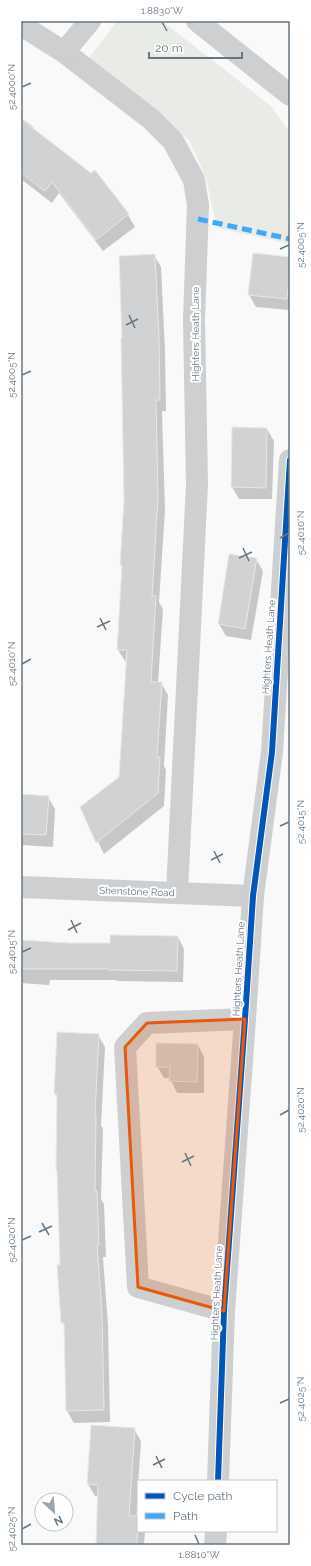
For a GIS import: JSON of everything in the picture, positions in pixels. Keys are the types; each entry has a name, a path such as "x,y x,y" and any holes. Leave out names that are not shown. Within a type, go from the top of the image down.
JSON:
{"street":[{"path":"64,52 90,21"},
{"path":"196,21 290,95"},
{"name":"Highters Heath Lane","path":"21,24 64,52 151,119 173,141 194,180 198,204 194,320 197,484 176,892"},
{"name":"Highters Heath Lane","path":"218,1480 224,1311 245,1019 252,896 272,752 290,460"},
{"name":"Shenstone Road","path":"21,887 252,896"},
{"path":"224,1311 138,1287 125,1047 147,1023 245,1019"},
{"path":"216,1532 216,1545"}],"highlighted area":[{"path":"245,1019 224,1311 138,1287 125,1047 147,1023"}],"shaded area":[{"path":"117,21 162,21 271,106 290,133 290,244 217,228 206,178 189,140 89,58"}],"building":[{"path":"21,119 91,173 95,170 129,214 96,240 52,182 45,191 21,173"},
{"path":"253,253 290,257 287,299 248,295"},
{"path":"155,254 160,400 156,400 158,497 152,596 156,596 151,682 162,682 157,758 160,757 158,793 96,843 80,807 119,777 127,650 117,650 124,499 122,338 119,256"},
{"path":"232,427 267,428 266,488 231,487"},
{"path":"229,554 257,558 245,629 218,624"},
{"path":"21,794 49,796 46,835 21,834"},
{"path":"110,935 178,936 177,971 21,969 21,940 69,943 110,943"},
{"path":"57,1032 99,1034 95,1115 95,1191 97,1191 99,1245 97,1245 102,1313 104,1410 66,1411 64,1323 61,1323 57,1265 60,1265 56,1170 57,1094 54,1094"},
{"path":"156,1043 198,1044 197,1082 169,1081 170,1067 156,1067"},
{"path":"91,1425 135,1428 129,1516 137,1516 137,1545 96,1545 98,1485 87,1484"}],"marked path":[{"path":"198,219 290,239"}],"cycle path":[{"path":"218,1480 224,1311 253,896 272,752 290,460"}]}
